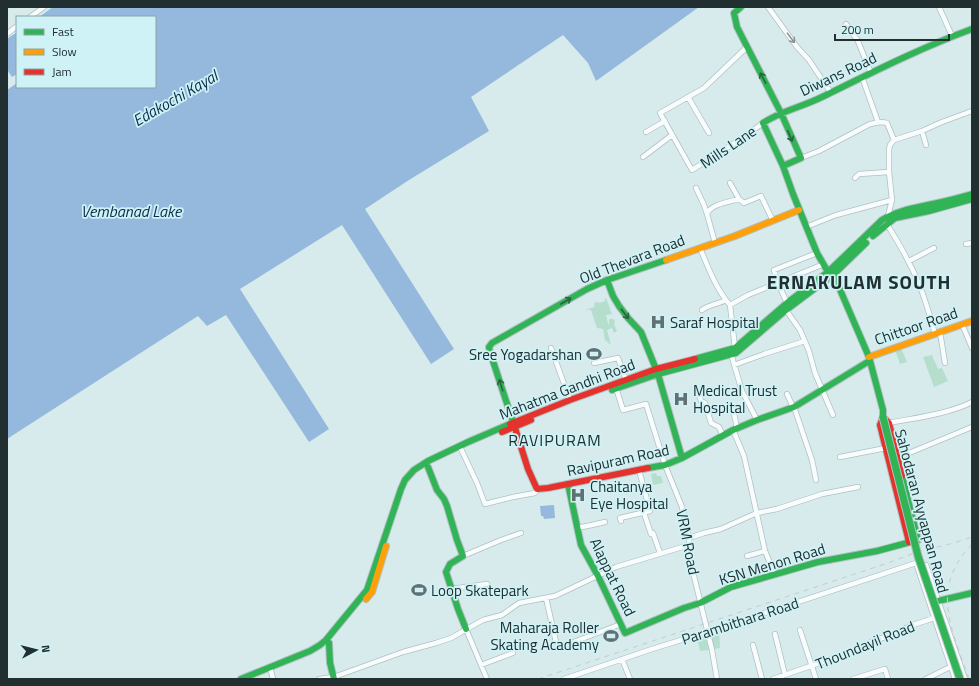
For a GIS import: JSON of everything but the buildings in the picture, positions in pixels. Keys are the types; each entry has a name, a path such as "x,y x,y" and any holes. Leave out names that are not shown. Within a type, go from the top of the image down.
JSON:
{"main road":[{"path":"741,7 734,13 737,27 781,113 801,158 783,166"},
{"name":"Diwans Road","path":"764,123 781,113 831,93 862,77 952,36 972,29"},
{"name":"Sahodaran Ayyappan Road","path":"764,123 783,166 817,253 831,273 867,360 886,420 918,556 960,679"},
{"name":"Mahatma Gandhi Road","path":"831,273 882,220 888,216 972,194"},
{"name":"Mahatma Gandhi Road","path":"252,679 312,655 322,649 367,590 396,502 414,470 428,461 468,442 570,400 626,380 733,351 736,353 787,307 831,273 875,233 895,218 972,199"},
{"name":"Old Thevara Road","path":"514,424 490,352 489,347 492,343 587,289 607,280 715,243 800,210"},
{"path":"607,280 613,296 619,306 641,332 657,372 682,458"},
{"name":"Chittoor Road","path":"867,360 972,320"},
{"name":"Ravipuram Road","path":"537,489 665,465 682,458 735,429 794,407 867,360"},
{"name":"Mahatma Gandhi Road","path":"407,482 416,474 438,461 514,424 657,372"},
{"path":"897,458 886,420 880,425 908,542"},
{"path":"514,424 531,480 537,489"},
{"name":"KSN Menon Road","path":"625,633 684,608 700,603 731,587 818,562 877,551 918,540 897,458"},
{"path":"428,467 437,490 447,506 457,540 464,556 449,564 446,572 466,629"},
{"name":"Alappat Road","path":"568,484 581,545 598,576 625,633"},
{"path":"938,601 972,593"},
{"path":"327,641 334,678"},
{"name":"Mahatma Gandhi Road","path":"241,679 310,651 327,641"}],"street":[{"path":"31,16 44,7"},
{"path":"768,7 797,47 809,60 831,93"},
{"path":"939,7 952,36"},
{"path":"846,24 857,39 871,73"},
{"path":"7,27 9,32"},
{"path":"643,158 672,135 660,112 704,88 747,47"},
{"path":"862,77 878,122"},
{"path":"688,97 709,133"},
{"path":"888,216 892,200 889,172 889,150 890,145 894,140 922,131 972,111"},
{"path":"646,132 665,121"},
{"path":"801,158 819,151 870,124 878,122 887,123 894,140"},
{"name":"Mills Lane","path":"672,135 692,170 764,123"},
{"path":"922,131 926,145"},
{"path":"855,178 859,174 889,172"},
{"path":"730,183 744,203 761,196 773,221"},
{"path":"696,188 704,204 715,243"},
{"path":"707,214 708,210 712,207 740,199"},
{"path":"806,227 836,215 892,200"},
{"path":"887,224 909,261 917,280 937,333 945,363"},
{"path":"966,244 972,243"},
{"path":"700,248 712,276 730,305 734,364 742,392 757,420"},
{"path":"909,261 934,248"},
{"path":"817,253 774,270 787,307 805,341 815,373 833,414"},
{"path":"730,305 748,295 824,264"},
{"path":"702,310 726,300"},
{"path":"962,324 972,348"},
{"path":"734,364 805,341"},
{"path":"551,348 570,400"},
{"path":"594,363 618,358 626,380"},
{"name":"VRM Road","path":"616,388 623,410 646,404 665,465 682,506 690,538 689,545 692,568 712,650 717,679"},
{"path":"787,394 794,407 812,460 816,480"},
{"path":"699,395 701,401 705,403 711,423 719,427 723,436"},
{"path":"886,420 937,414 972,402"},
{"path":"733,409 735,429 744,456 765,551 775,575"},
{"path":"897,458 972,427"},
{"path":"840,457 886,448"},
{"path":"461,449 477,483 484,504 513,497 535,494 537,489"},
{"path":"621,520 650,511 639,470"},
{"path":"690,538 721,529 750,516 822,494 858,487"},
{"path":"644,513 651,534 653,533 660,553"},
{"path":"577,528 605,522"},
{"path":"464,556 521,533"},
{"path":"319,679 334,678 403,652 451,638 483,620 502,615 519,603 555,596 616,567 689,545"},
{"path":"747,556 765,551"},
{"path":"955,679 917,566 926,565 965,679"},
{"name":"Parambithara Road","path":"564,679 652,649 917,566"},
{"path":"451,588 487,584"},
{"path":"546,598 556,642"},
{"name":"Thoundayil Road","path":"773,679 851,652 875,640 934,618"},
{"path":"570,643 621,624"},
{"path":"466,629 487,679"},
{"path":"800,630 816,679"},
{"path":"775,634 785,675"},
{"path":"753,646 762,679"},
{"path":"481,665 513,653"},
{"path":"622,659 630,679"},
{"path":"926,679 950,667"},
{"path":"853,679 885,669 888,679"},
{"path":"271,671 273,679"}],"green space":[{"path":"605,298 612,314 606,315 608,324 609,319 613,319 615,321 614,324 617,331 614,333 612,328 607,330 611,345 605,340 603,329 597,328 591,310 586,310 594,307 595,302 599,303 605,301"},
{"path":"901,348 907,362 900,364 895,350"},
{"path":"932,355 938,369 942,368 948,381 934,387 923,357"},
{"path":"656,473 657,476 661,476 663,483 653,485 651,474"},
{"path":"719,629 720,648 714,649 710,633"},
{"path":"703,635 705,636 709,650 700,651 697,637"}],"water":[{"name":"Vembanad Lake","path":"53,7 699,7 596,81 588,63 563,35 471,97 489,131 365,209 454,349 431,364 342,225 240,289 329,429 309,442 226,315 207,326 198,316 7,439 7,39 16,33 16,88 156,88 156,16 40,16"},
{"path":"554,505 555,518 544,519 543,516 541,516 540,506"}],"pier":[{"path":"8,71 12,77 16,75 16,84 7,90"}],"railway":[{"path":"538,679 888,563 917,552 972,537"},
{"path":"969,679 951,626 948,610 948,593 951,577 959,561 972,544"}],"traffic: fast":[{"path":"741,7 734,13 737,27 781,113 801,158 783,166"},
{"path":"828,272 817,253 783,166 763,123 777,115 807,104 877,70 972,29"},
{"path":"695,359 735,348 787,303 828,272 882,220 907,210 972,194"},
{"path":"873,236 895,218 929,211 972,199"},
{"path":"612,390 658,374 736,353 786,310 834,274 866,243"},
{"path":"516,431 490,352 489,347 492,343 587,289 607,280 666,260"},
{"path":"832,271 869,357 883,410 883,417"},
{"path":"607,280 613,296 619,306 641,332 658,374 682,458"},
{"path":"648,468 665,465 682,458 733,430 794,407 866,363"},
{"path":"883,417 918,556 960,679"},
{"path":"241,679 310,651 326,640 367,590 401,489 405,480 414,470 428,461 510,424"},
{"path":"428,467 437,490 447,506 463,556 450,564 446,572 466,629"},
{"path":"568,484 581,545 598,576 625,633 684,608 700,603 731,587 818,562 877,551 918,540 902,476"},
{"path":"938,601 972,593"},
{"path":"329,643 330,663 334,679"}],"traffic: slow":[{"path":"666,260 735,236 799,210"},
{"path":"869,357 972,321"},
{"path":"366,599 372,592 386,546"}],"traffic: jam":[{"path":"510,424 570,400 656,369 695,359"},
{"path":"902,476 889,423 883,417 880,425 909,542"},
{"path":"502,432 531,420"},
{"path":"516,431 528,469 537,489 648,468"}],"place":[{"name":"Saraf Hospital","path":"658,322"},
{"name":"Sree Yogadarshan","path":"594,354"},
{"name":"Medical Trust Hospital","path":"681,399"},
{"name":"Chaitanya Eye Hospital","path":"578,495"},
{"name":"Loop Skatepark","path":"419,590"},
{"name":"Maharaja Roller Skating Academy","path":"611,636"}],"district":[{"name":"ERNAKULAM SOUTH","path":"859,281"},
{"name":"RAVIPURAM","path":"555,440"}],"water label":[{"name":"Edakochi Kayal","path":"175,98"}]}
